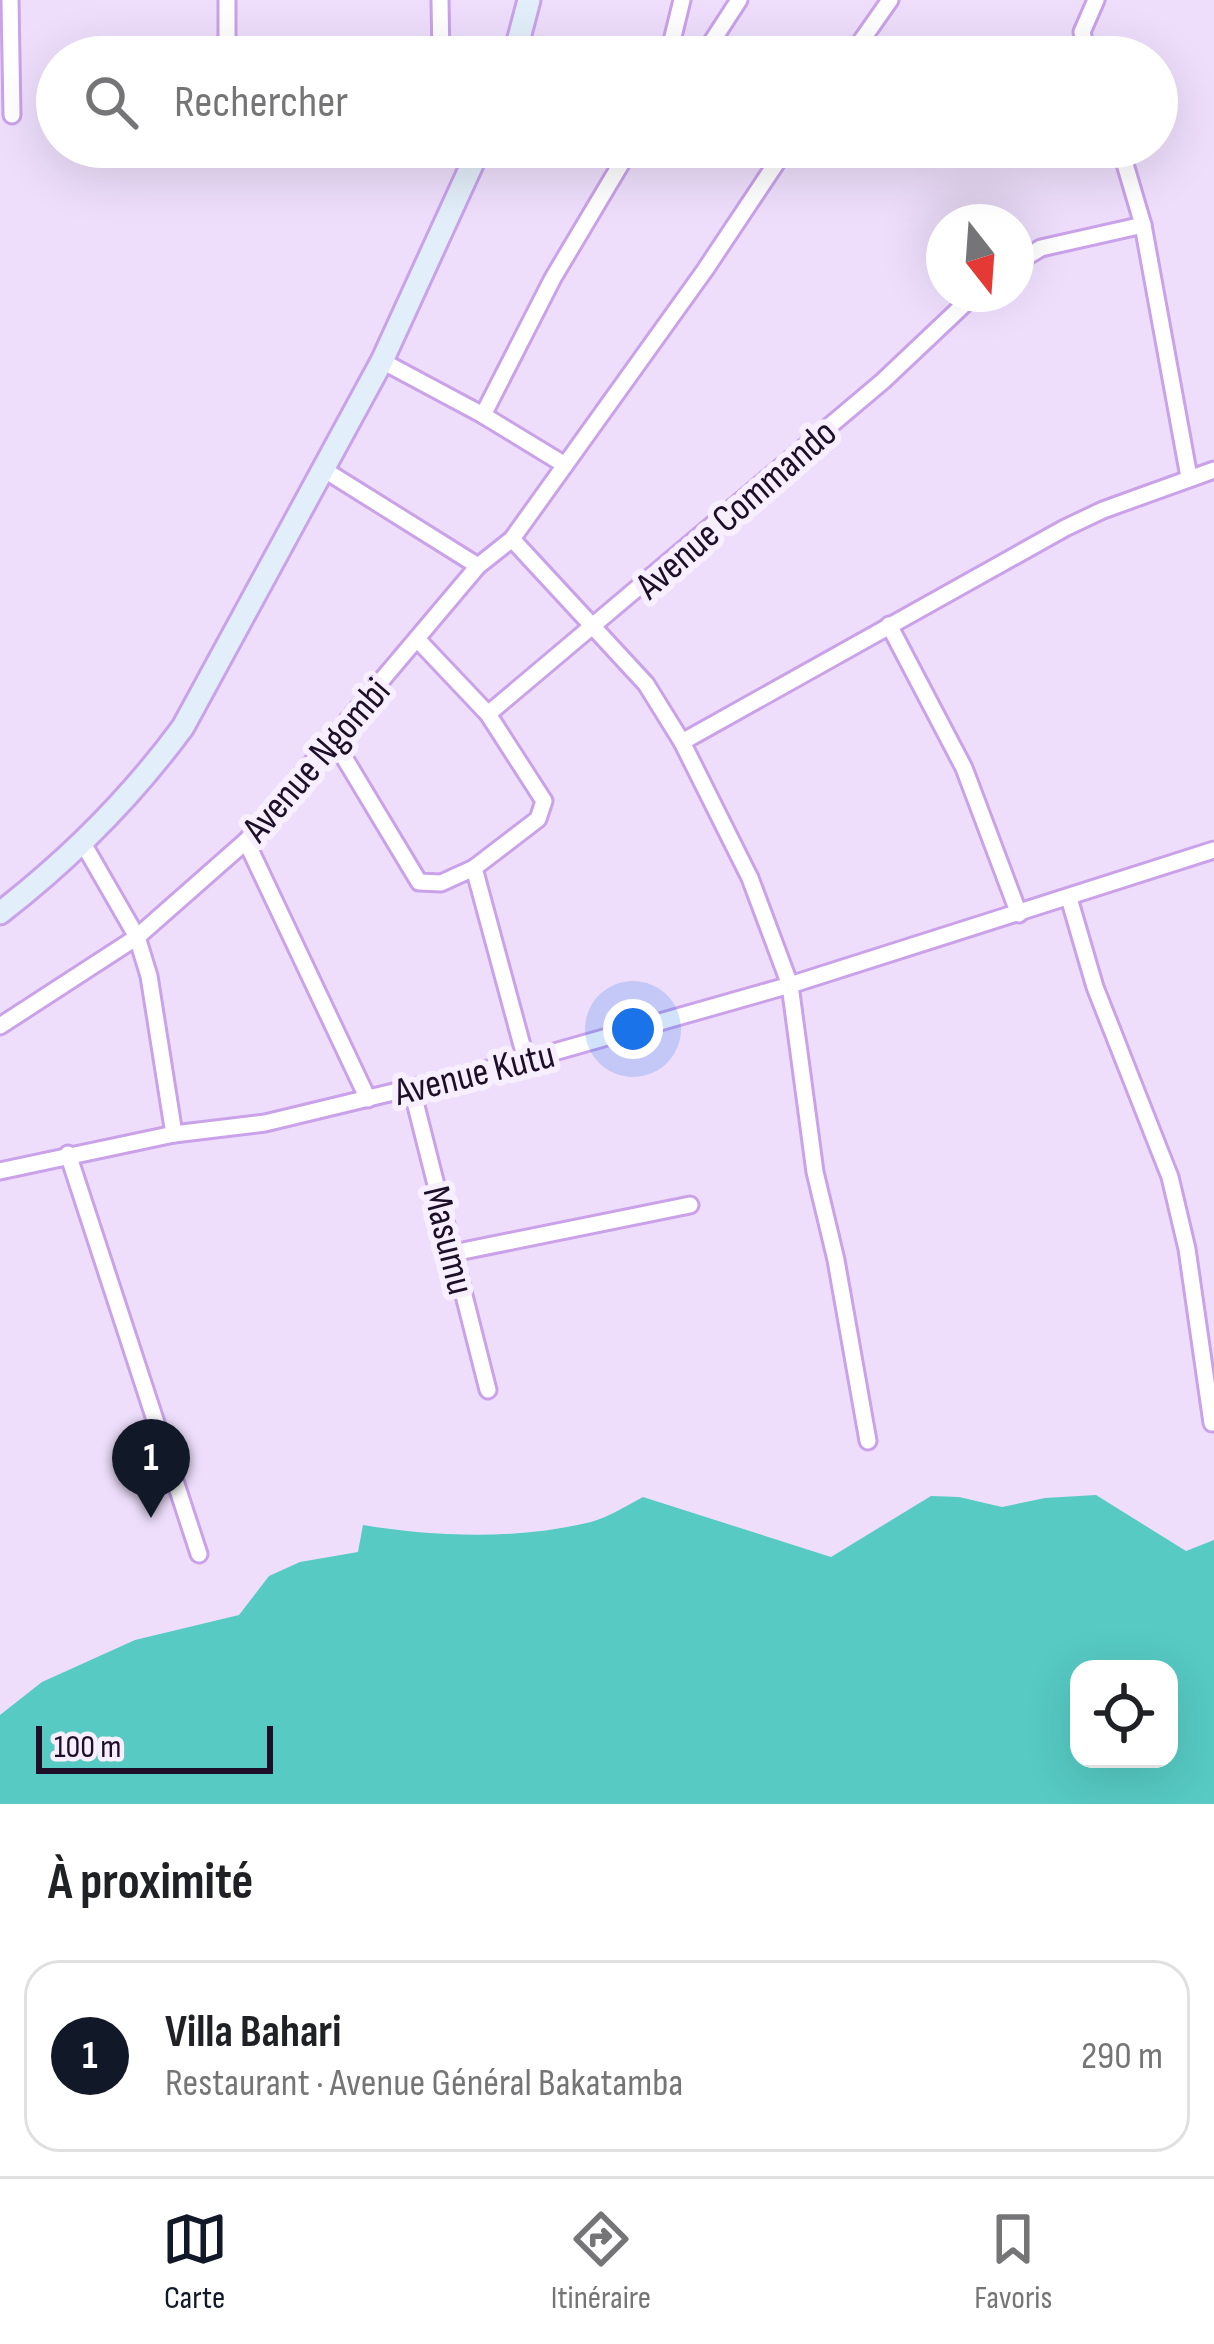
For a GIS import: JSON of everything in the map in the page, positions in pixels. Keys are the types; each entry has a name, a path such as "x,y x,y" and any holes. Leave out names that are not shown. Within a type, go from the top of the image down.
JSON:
{"main road":[{"path":"520,36 529,0"},
{"path":"0,913 84,845 147,777 184,727 382,362 470,168"}],"street":[{"path":"10,0 12,115"},
{"path":"227,0 227,36"},
{"path":"440,0 441,36"},
{"path":"673,36 682,0"},
{"path":"716,36 740,0"},
{"path":"865,36 890,0"},
{"path":"1083,36 1096,0"},
{"path":"483,415 553,278 618,168"},
{"name":"Avenue Ngombi","path":"0,1026 136,937 246,841 478,566 512,539 773,168"},
{"path":"1126,168 1143,225 1189,477"},
{"path":"1034,252 1143,225"},
{"name":"Avenue Commando","path":"488,713 883,381 956,312"},
{"path":"382,362 565,464"},
{"path":"323,469 478,566"},
{"path":"682,742 1103,509 1214,470"},
{"path":"512,539 646,684 682,742 750,878 790,985 815,1172 868,1441"},
{"path":"889,625 964,768 1019,914"},
{"path":"333,739 419,882 441,884 474,868 538,819 543,809 540,793 488,713 418,640"},
{"path":"246,841 368,1100"},
{"path":"84,845 136,937 149,976 174,1134"},
{"name":"Avenue Kutu","path":"0,1171 174,1134 265,1124 526,1060 790,985 1214,850"},
{"path":"474,868 526,1060"},
{"path":"1069,898 1095,987 1170,1178 1186,1249 1212,1423"},
{"name":"Masumu","path":"412,1090 488,1390"},
{"path":"68,1154 199,1554"},
{"path":"453,1253 690,1205"}],"shaded area":[{"path":"1096,1495 1186,1551 1214,1540 1214,1804 0,1804 0,1715 42,1682 135,1640 239,1615 269,1576 300,1562 358,1552 363,1525 448,1534 535,1532 598,1520 643,1497 831,1557 931,1496 1002,1507"}],"place":[{"name":"Villa Bahari","path":"151,1518"}]}
